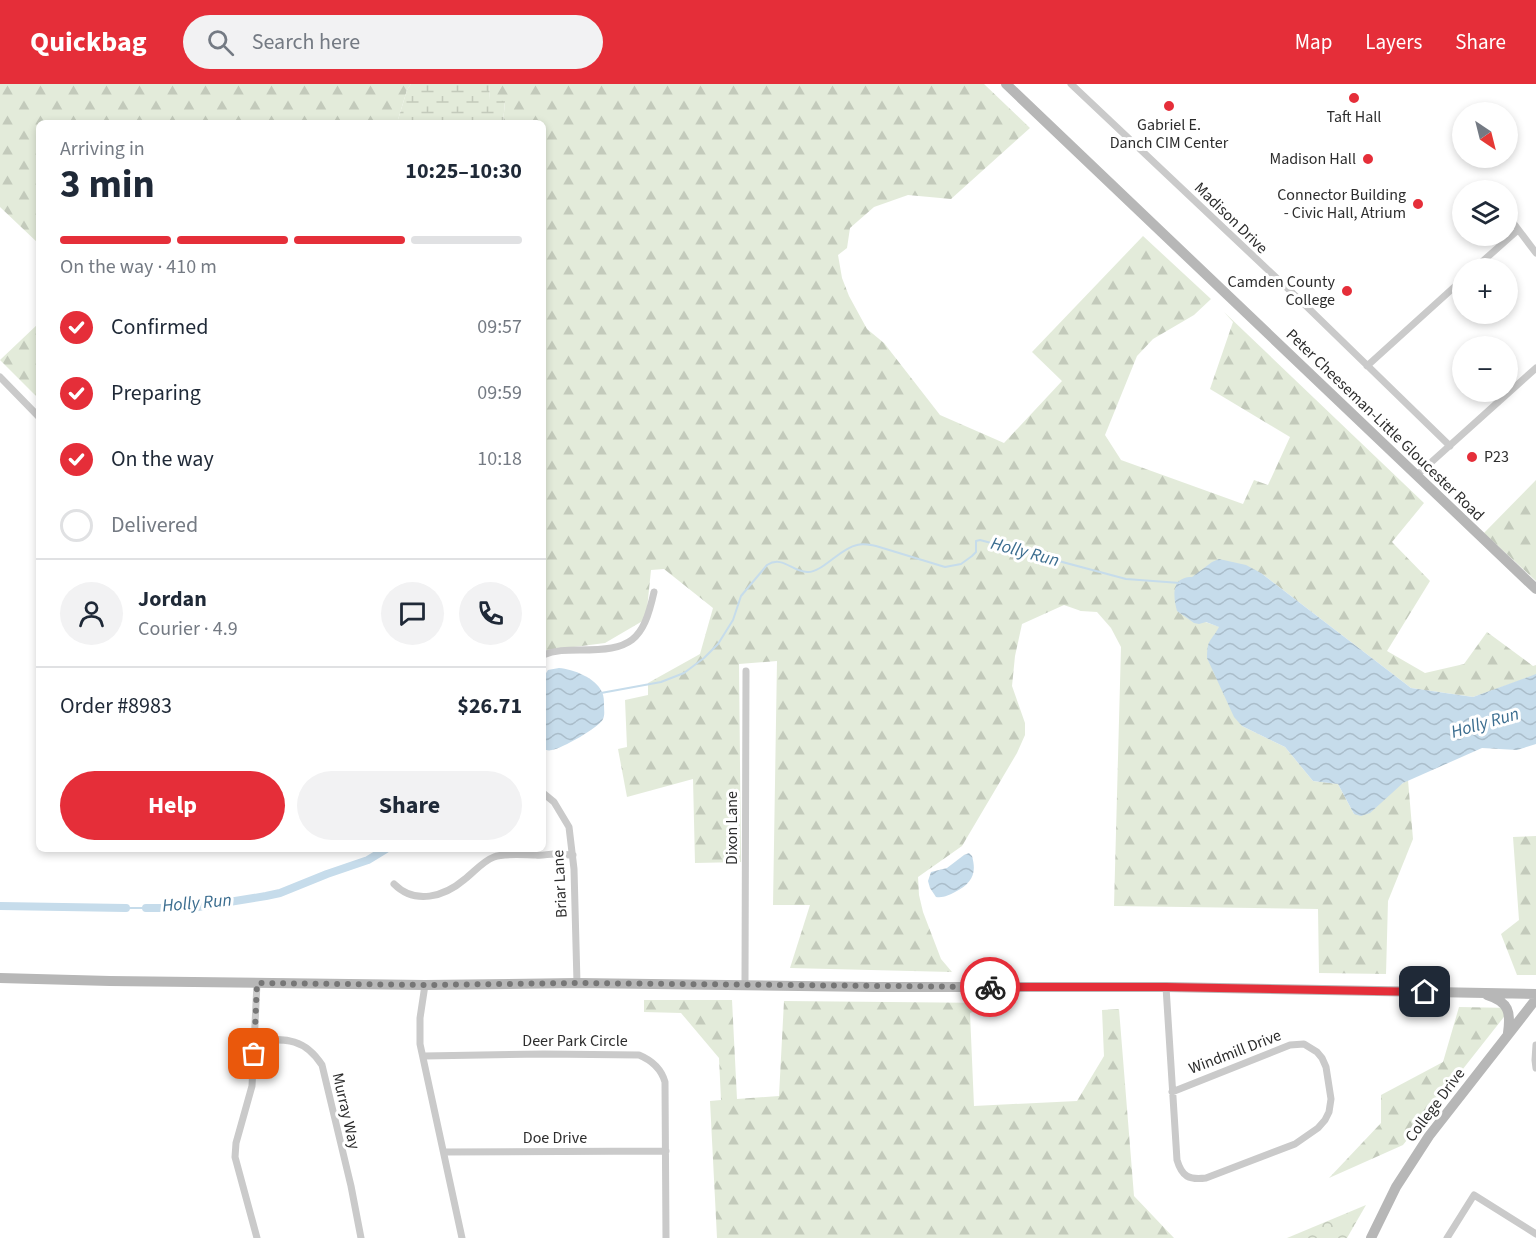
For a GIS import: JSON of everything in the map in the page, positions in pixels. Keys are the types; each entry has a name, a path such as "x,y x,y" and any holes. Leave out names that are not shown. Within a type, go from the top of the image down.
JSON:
{"main road":[{"name":"Peter Cheeseman-Little Gloucester Road","path":"1006,84 1536,589"},
{"path":"0,978 425,985 577,983 874,987 1166,987 1536,994"},
{"path":"1472,992 1492,996 1508,1008 1510,1015 1508,1035"},
{"name":"College Drive","path":"1371,1238 1396,1187 1429,1136 1536,999"}],"street":[{"name":"Madison Drive","path":"1071,84 1450,446"},
{"path":"1518,230 1536,253"},
{"path":"1486,258 1500,246"},
{"path":"1367,366 1452,289"},
{"path":"1417,475 1536,368"},
{"path":"0,377 36,414"},
{"path":"546,654 557,650 603,650 632,640 642,630 650,613 654,592"},
{"name":"Dixon Lane","path":"745,984 746,671"},
{"name":"Briar Lane","path":"546,795 554,802 569,827 573,855 577,983"},
{"path":"394,884 407,894 432,897 451,889 495,856 573,855"},
{"path":"257,983 252,1086 238,1132 235,1157 257,1238"},
{"path":"425,985 420,1018 420,1044 462,1238"},
{"name":"Windmill Drive","path":"1166,987 1172,1092 1177,1160 1186,1176 1195,1179 1206,1178 1295,1144 1318,1128 1325,1120 1331,1099 1326,1067 1322,1058 1304,1044 1290,1045 1172,1092"},
{"name":"Murray Way","path":"255,1040 275,1039 296,1042 313,1052 322,1065 361,1238"},
{"path":"1536,1045 1534,1060 1536,1068"},
{"name":"Deer Park Circle","path":"424,1056 544,1054 639,1055 646,1058 659,1068 666,1082 666,1238"},
{"name":"Doe Drive","path":"444,1152 666,1151"},
{"path":"1447,1238 1474,1195 1536,1234"}],"green space":[{"path":"0,84 411,84 398,120 36,120 36,241 0,207"},
{"path":"411,84 489,84 490,100 505,101 503,120 398,120"},
{"path":"489,84 984,84 1030,128 951,199 908,195 874,207 850,228 847,248 838,255 842,278 849,296 867,329 884,343 940,415 1004,443 1062,381 1032,352 1143,236 1211,299 1194,315 1153,339 1137,356 1105,435 1121,460 1243,504 1254,480 1268,485 1290,437 1210,389 1233,322 1224,312 1424,503 1392,542 1430,581 1387,651 1425,673 1464,664 1487,632 1533,666 1536,665 1536,675 1473,697 1411,688 1261,573 1179,613 1220,627 1242,726 1285,747 1313,781 1338,784 1354,814 1408,780 1413,839 1388,901 1386,974 1319,973 1318,909 1114,906 1121,647 1111,628 1097,612 1081,611 1064,605 1022,624 1015,656 1012,686 1025,723 1025,735 1017,753 962,846 918,877 923,912 941,959 952,972 790,968 810,905 773,905 777,661 739,664 741,862 695,863 693,779 627,797 618,749 627,747 625,700 648,695 648,683 700,654 713,608 664,569 651,570 646,619 605,643 546,651 546,120 503,120 505,102 490,101"},
{"path":"36,326 36,396 0,360"},
{"path":"1536,480 1536,581 1484,533"},
{"path":"1536,836 1536,975 1517,975 1501,934 1519,920 1513,837"},
{"path":"644,1000 732,1000 737,1099 779,1096 784,1001 994,1003 970,1013 974,1106 1077,1101 1104,1056 1102,1010 1119,1009 1134,1196 1174,1238 717,1238 710,1101 721,1100 719,1058 681,1013 644,1012"},
{"path":"1459,1007 1511,1008 1403,1145 1329,1178 1381,1123 1381,1095 1443,1062"},
{"path":"1366,1205 1347,1238 1287,1238"}],"water":[{"path":"1219,559 1246,565 1261,573 1411,688 1473,697 1536,674 1536,744 1517,750 1482,748 1403,783 1370,813 1361,816 1354,814 1338,784 1313,781 1285,747 1242,726 1234,717 1207,658 1209,643 1219,627 1206,622 1194,623 1177,611 1174,594 1180,580 1192,577"},
{"path":"559,668 571,670 595,682 604,697 604,716 600,723 588,732 557,749 548,750 546,750 546,673 548,670"},
{"path":"969,853 972,856 974,868 969,881 961,889 951,894 936,897 928,881 931,872 947,868"}],"waterway":[{"name":"Holly Run","path":"601,693 661,682 684,673 704,658 718,644 733,620 741,596 767,565 778,562 802,571 813,571 844,551 860,544 876,546 945,567 961,564 972,556 976,552 976,541 980,540 1126,579 1180,583"},
{"name":"Holly Run","path":"146,908 192,908 280,893 368,860 381,852"},
{"name":"Holly Run","path":"0,906 126,908"},
{"name":"Holly Run","path":"126,908 146,908"}],"way so far":[{"path":"254,1054 257,983 990,987"}],"place":[{"name":"Taft Hall","path":"1354,98"},
{"name":"Gabriel E. Danch CIM Center","path":"1169,106"},
{"name":"Madison Hall","path":"1368,159"},
{"name":"Connector Building - Civic Hall, Atrium","path":"1418,204"},
{"name":"Camden County College","path":"1347,291"},
{"name":"P23","path":"1472,457"}],"route":[{"path":"990,987 1166,987 1425,992"}]}
